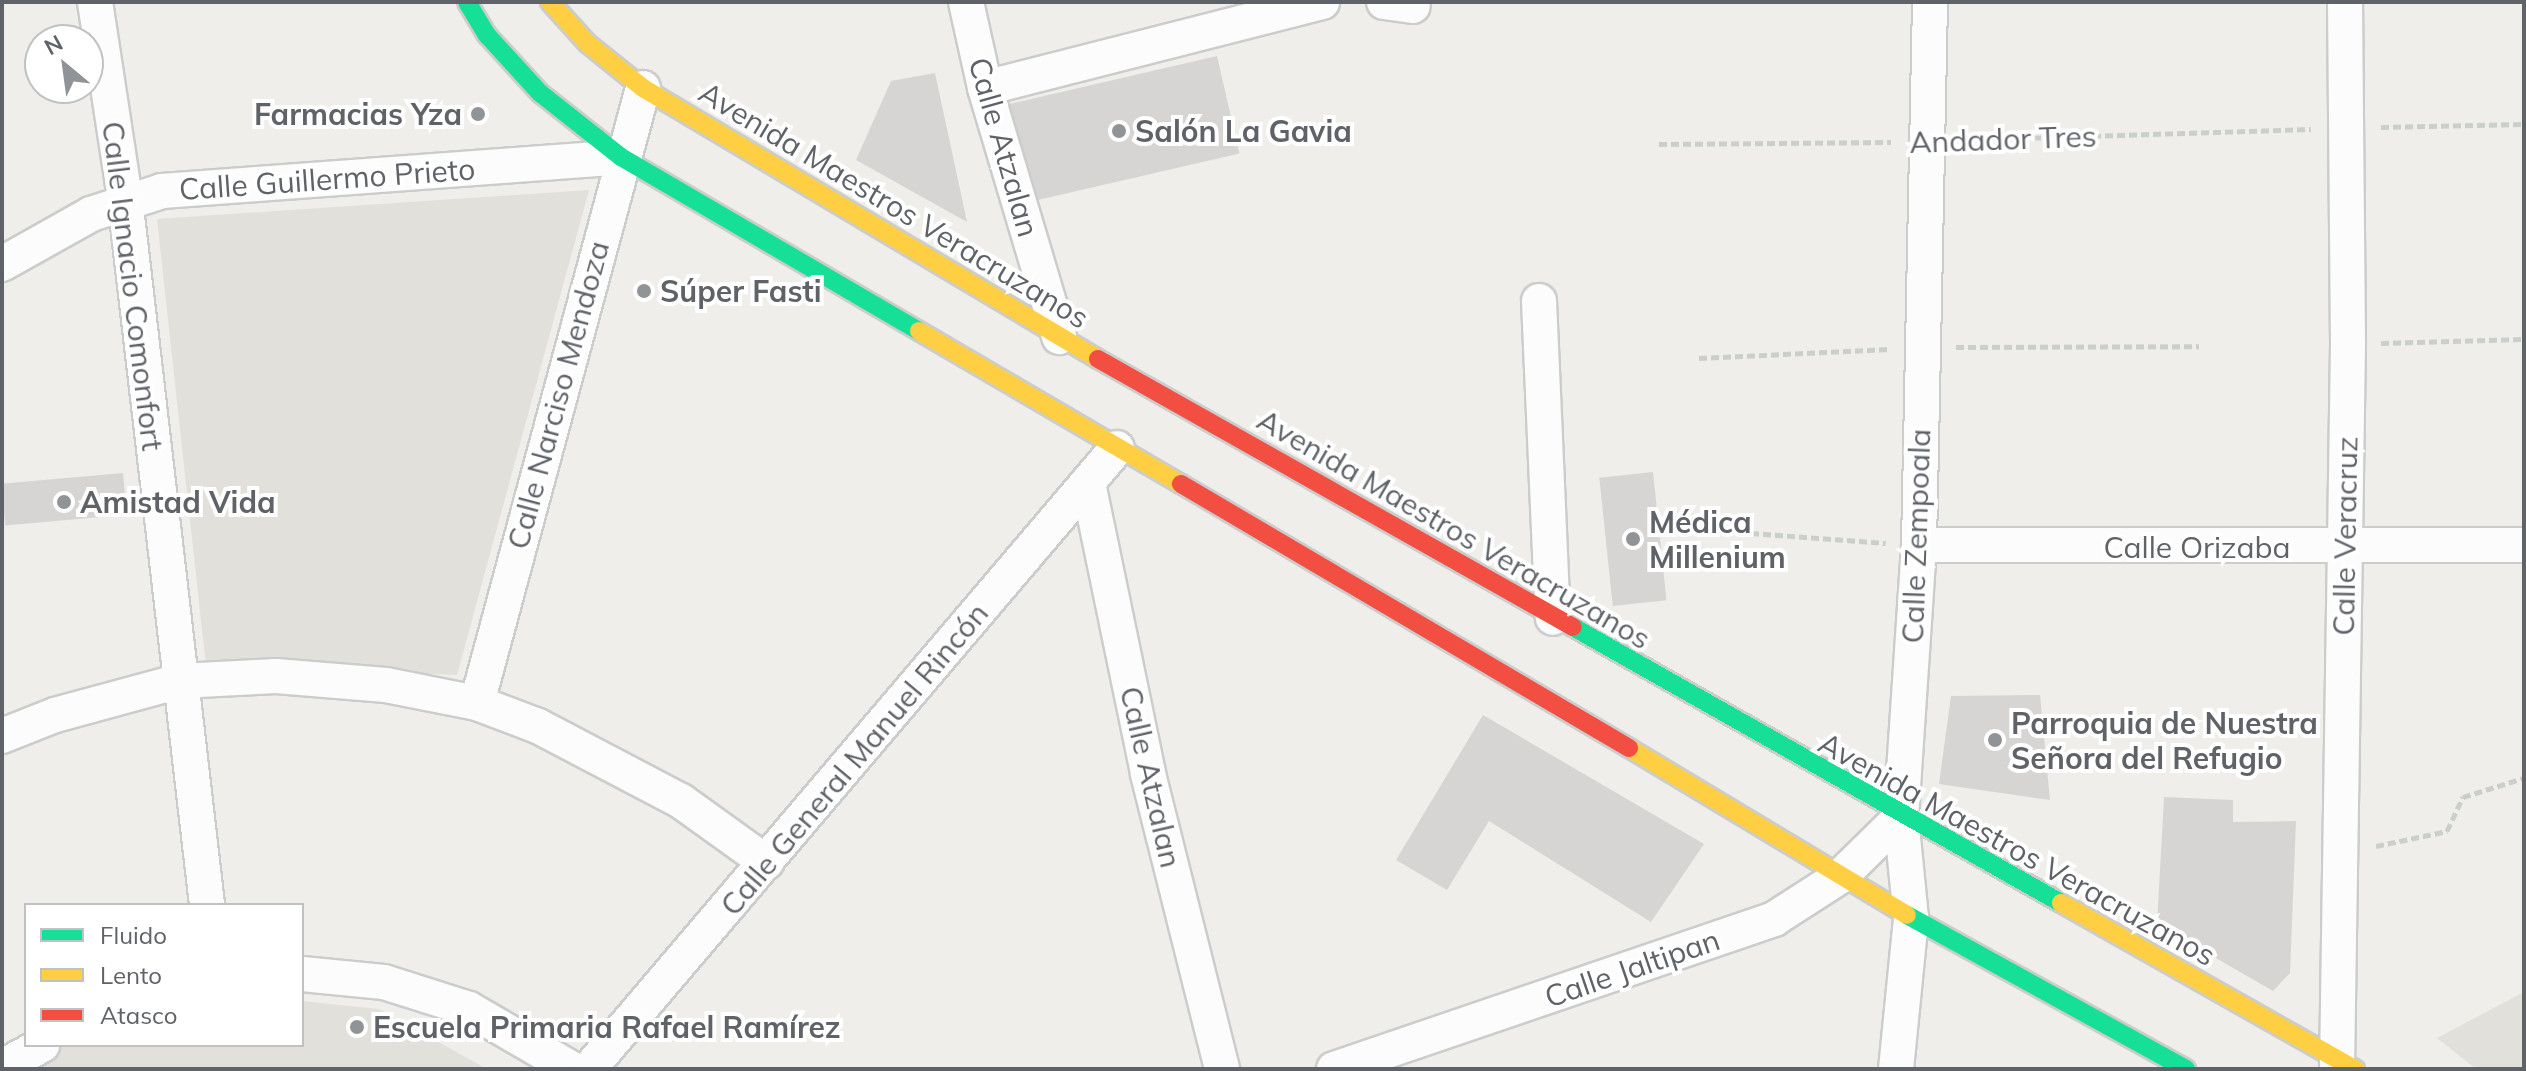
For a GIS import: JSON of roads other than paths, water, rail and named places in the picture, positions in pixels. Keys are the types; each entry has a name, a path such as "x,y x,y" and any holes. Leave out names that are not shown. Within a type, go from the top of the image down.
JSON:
{"main road":[{"path":"467,2 487,35 540,93 621,157 1500,670 1911,918 2186,1069"},
{"name":"Avenida Maestros Veracruzanos","path":"550,2 587,43 643,88 1059,337 2343,1066"}],"street":[{"name":"Calle Ignacio Comonfort","path":"95,2 125,199 207,903"},
{"name":"Calle Atzalan","path":"966,2 985,88 1059,337"},
{"path":"985,88 1322,2"},
{"name":"Calle Zempoala","path":"1896,1069 1911,918 1901,817 1919,545 1930,2"},
{"name":"Calle Veracruz","path":"2343,1066 2340,854 2348,344 2345,2"},
{"name":"Calle Narciso Mendoza","path":"477,703 621,157 643,88"},
{"name":"Calle Guillermo Prieto","path":"2,264 125,199 162,191 621,157"},
{"path":"1539,301 1553,618"},
{"name":"Calle General Manuel Rincón","path":"589,1069 1117,448"},
{"name":"Calle Atzalan","path":"1088,483 1148,774 1222,1069"},
{"name":"Calle Orizaba","path":"1919,545 2344,548 2524,545"},
{"path":"2,736 55,715 180,681 276,676 386,685 477,703 609,759 681,801 766,862"},
{"name":"Calle Jaltipan","path":"1334,1069 1774,919 1841,876 1901,817"},
{"path":"304,974 384,982 469,1009 572,1069"},
{"path":"2,1067 38,1047"}],"place":[{"name":"Farmacias Yza","path":"478,114"},
{"name":"Salón La Gavia","path":"1119,131"},
{"name":"Súper Fasti","path":"644,291"},
{"name":"Amistad Vida","path":"64,502"},
{"name":"Médica Millenium","path":"1633,539"},
{"name":"Parroquia de Nuestra Señora del Refugio","path":"1995,740"},
{"name":"Escuela Primaria Rafael Ramírez","path":"357,1027"}]}
